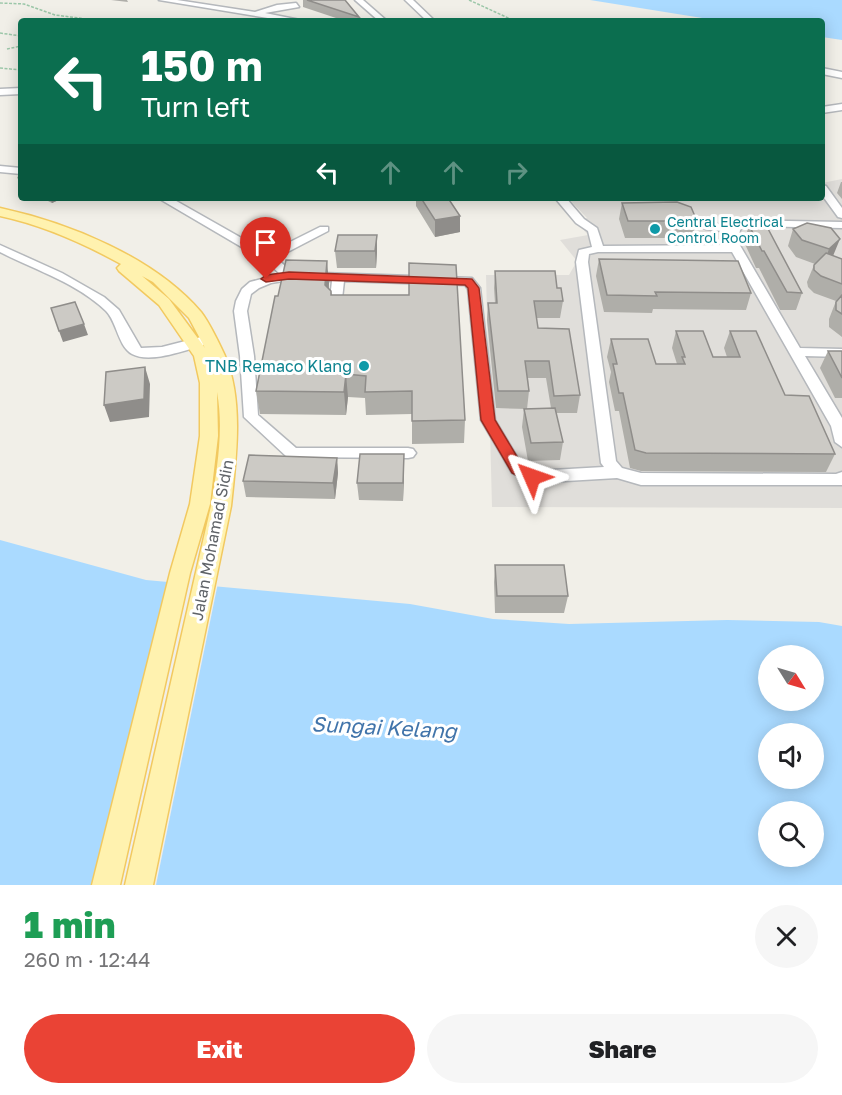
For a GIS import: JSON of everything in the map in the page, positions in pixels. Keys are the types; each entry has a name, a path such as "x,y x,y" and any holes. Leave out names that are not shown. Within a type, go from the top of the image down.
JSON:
{"main road":[{"name":"Jalan Mohamad Sidin","path":"0,212 68,232 100,247 164,302 202,341 202,356 208,383 209,436 217,460 222,503 139,885"},
{"name":"Jalan Mohamad Sidin","path":"106,885 180,573 200,504 217,460"}],"street":[{"path":"163,0 283,18"},
{"path":"210,0 258,14 276,7 296,5"},
{"path":"359,0 380,18"},
{"path":"409,0 428,18"},
{"path":"825,72 842,75"},
{"path":"0,92 18,92"},
{"path":"825,110 842,107"},
{"path":"0,169 18,171"},
{"path":"825,189 842,189"},
{"path":"825,192 842,215"},
{"path":"168,201 267,258 289,276"},
{"path":"563,201 593,230 598,249"},
{"path":"665,214 675,213 695,219 710,227 735,229"},
{"path":"842,225 742,223 735,229 732,242 840,424 842,442"},
{"path":"267,258 324,229"},
{"path":"0,248 91,294 110,308 121,320 131,347 137,351 160,351 202,341"},
{"path":"617,472 609,463 582,262 583,252 598,249 710,250 735,248"},
{"path":"408,453 292,453 264,425 251,417 247,355 239,307 249,288 266,279 289,276 468,281 474,288 488,420 517,469 532,477 617,472 641,479 838,480 842,478"},
{"path":"334,308 339,276"},
{"path":"797,352 842,353"}],"path":[{"path":"469,0 507,18"},
{"path":"0,3 24,4 55,15 78,18"},
{"path":"0,33 18,36"},
{"path":"7,49 18,47"},
{"path":"0,68 18,70"}],"shaded area":[{"path":"842,179 842,508 492,507 486,275 569,275 577,261 560,240 588,235 576,221 587,218 571,201 825,201 825,182"}],"water":[{"path":"590,0 842,0 842,40 825,37 825,18 702,18"},
{"name":"Sungai Kelang","path":"0,540 146,580 410,604 493,619 569,624 727,620 819,622 842,626 842,885 0,885"}],"pier":[{"path":"169,578 218,583 156,885 91,885"}],"building":[{"path":"307,0 345,0 359,17"},
{"path":"423,201 450,201 460,216 435,220"},
{"path":"677,202 691,207 697,221 628,221 622,203"},
{"path":"807,223 831,228 840,239 829,249 802,240 793,229"},
{"path":"749,225 766,225 802,293 787,292"},
{"path":"338,235 377,235 375,251 335,251"},
{"path":"826,253 842,259 842,284 821,276 814,270 814,265"},
{"path":"599,259 738,261 751,293 655,292 657,296 607,295"},
{"name":"TNB Remaco Klang","path":"286,260 327,261 325,285 331,291 331,295 409,295 409,263 456,265 465,420 412,421 412,391 365,392 366,376 346,374 344,392 256,391 275,296 278,296"},
{"path":"495,271 555,271 557,288 561,288 563,301 534,301 538,328 569,329 580,395 554,396 549,361 525,361 529,391 498,391 488,303 497,303"},
{"path":"842,295 842,314 836,310 836,302"},
{"path":"75,302 84,324 59,331 51,308"},
{"path":"676,331 703,331 713,357 740,357 730,331 756,331 785,395 809,396 835,454 646,453 635,450 623,393 619,393 613,364 617,364 611,339 648,339 656,364 685,364 682,357 685,357"},
{"path":"828,351 842,351 842,378"},
{"path":"145,367 144,399 104,405 106,372"},
{"path":"555,408 563,442 531,443 524,409"},
{"path":"360,454 404,454 403,483 357,483"},
{"path":"249,455 337,458 333,483 243,481"},
{"path":"495,565 564,565 568,596 497,596"}],"place":[{"name":"Central Electrical Control Room","path":"655,229"},
{"name":"TNB Remaco Klang","path":"364,366"}],"route":[{"path":"266,279 289,276 468,281 474,288 488,420 517,469 532,477"}]}
